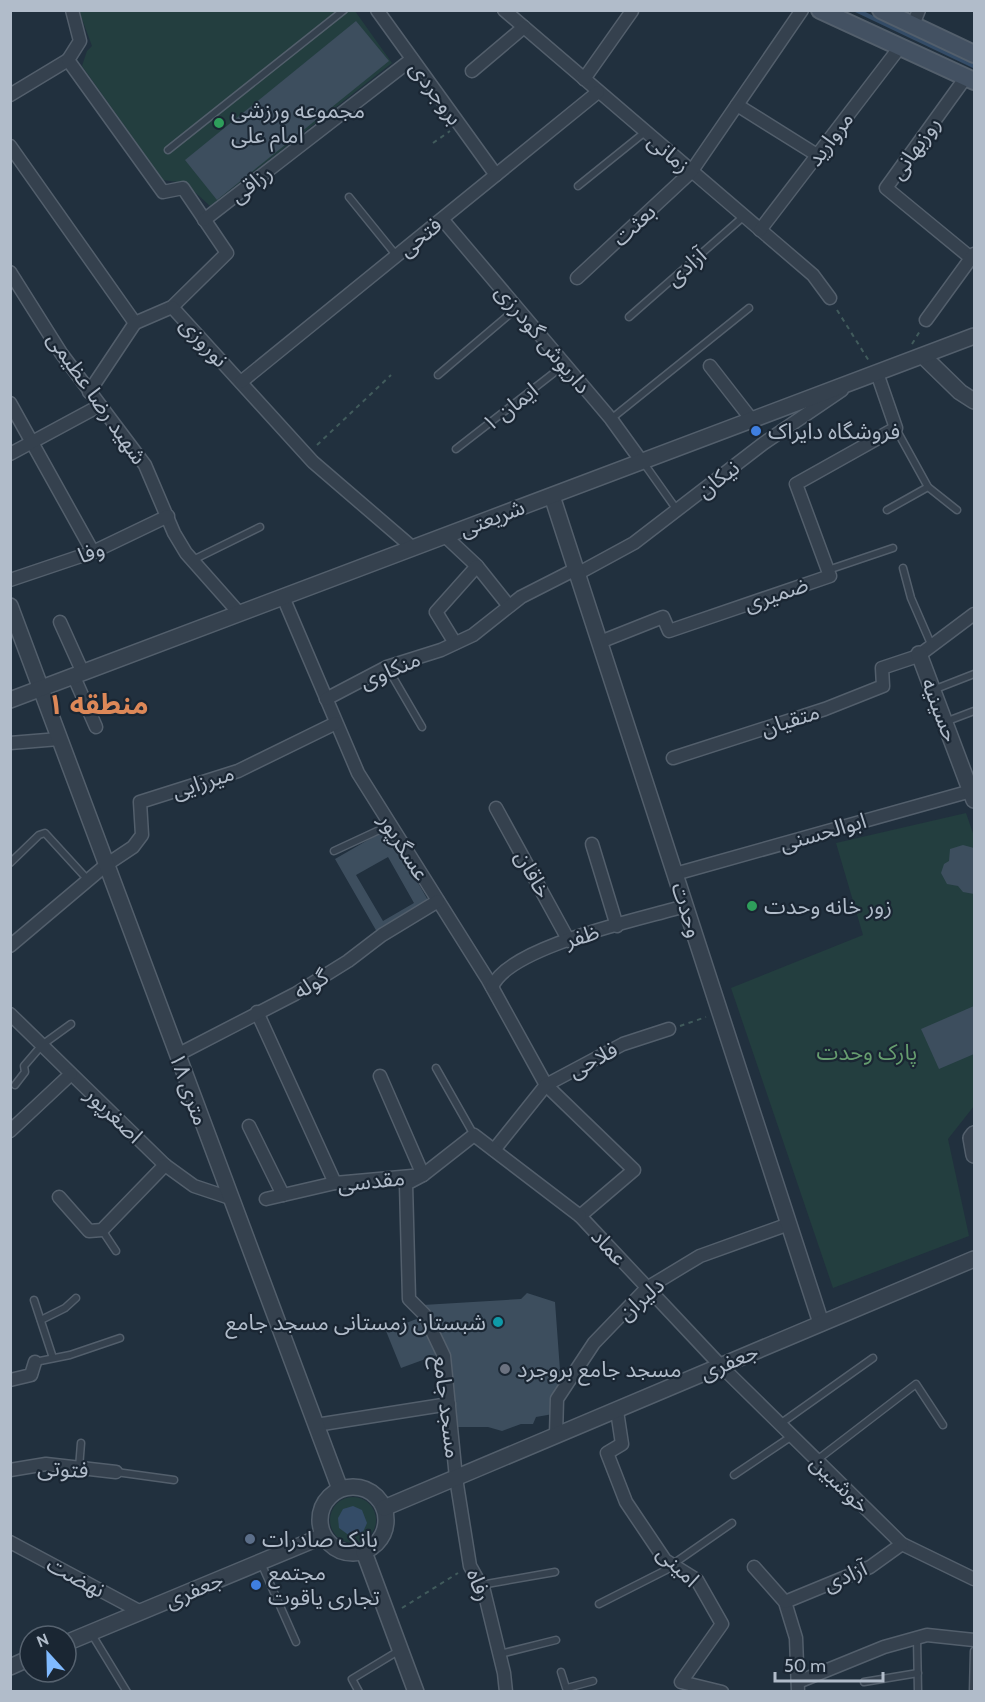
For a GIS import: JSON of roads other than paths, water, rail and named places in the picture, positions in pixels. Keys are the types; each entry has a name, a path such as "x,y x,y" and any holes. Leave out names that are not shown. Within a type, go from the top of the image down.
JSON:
{"main road":[{"path":"820,10 970,79"},
{"path":"881,10 916,18 975,54"}],"street":[{"path":"10,95 68,60 80,41 72,10"},
{"name":"بروجردی","path":"377,10 496,175"},
{"name":"زمانی","path":"504,10 813,275 830,298"},
{"name":"بعثت","path":"577,278 691,172 802,10"},
{"path":"584,79 632,11"},
{"path":"472,71 524,27"},
{"name":"مروارید","path":"760,230 900,47"},
{"name":"رزاقی","path":"204,220 412,59"},
{"name":"نوروزی","path":"68,60 163,192 183,188 227,253 172,307 306,455 413,548"},
{"name":"روزبهانی","path":"970,79 886,188 973,256"},
{"name":"فتحی","path":"241,382 598,92"},
{"path":"737,105 818,154"},
{"path":"10,146 135,323"},
{"name":"داریوش گودرزی","path":"442,219 611,419 642,462"},
{"path":"926,320 973,256"},
{"name":"شهید رضا عظیمی","path":"10,272 89,392 146,465 174,532 192,560 240,614"},
{"path":"89,392 135,323 172,307"},
{"name":"شریعتی","path":"10,700 975,336"},
{"path":"923,356 960,392 975,401"},
{"path":"710,366 752,420"},
{"path":"877,373 896,428"},
{"name":"نیکان","path":"577,572 634,543 764,443 857,381"},
{"path":"10,403 34,442 93,552"},
{"path":"10,454 99,406"},
{"name":"ضمیری","path":"600,642 663,617 669,631 830,576 796,484 896,428"},
{"name":"وحدت","path":"552,496 821,1323"},
{"name":"وفا","path":"10,580 93,552 168,516"},
{"path":"446,536 477,566 509,606"},
{"path":"456,643 436,612 477,566"},
{"name":"منکاوی","path":"326,699 387,667 473,635 520,597 577,572"},
{"name":"عسگرپور","path":"283,597 358,773 492,987 546,1085"},
{"name":"۱۸ متری","path":"10,606 340,1489"},
{"path":"925,649 975,614"},
{"path":"60,622 96,727"},
{"name":"حسینیه","path":"925,649 933,690 973,795"},
{"name":"متقیان","path":"673,758 825,709 883,686 882,668 925,649"},
{"name":"میرزایی","path":"106,865 134,847 142,835 140,802 238,771 336,723"},
{"path":"10,742 59,739"},
{"name":"ابوالحسنی","path":"675,874 973,795"},
{"name":"خاقان","path":"496,808 569,941"},
{"path":"592,844 617,926"},
{"path":"10,946 106,865"},
{"name":"گوله","path":"177,1056 257,1012 296,994 348,961 382,935 438,901"},
{"name":"ظفر","path":"492,987 507,968 536,951 685,906"},
{"path":"257,1012 335,1183"},
{"name":"اصغرپور","path":"10,1014 165,1165 194,1185 230,1198"},
{"name":"فلاحی","path":"494,1150 546,1085 623,1044 669,1029"},
{"path":"10,1131 71,1074"},
{"path":"380,1076 423,1175"},
{"name":"عماد","path":"546,1085 634,1170 580,1216 722,1365"},
{"path":"249,1126 283,1195"},
{"path":"975,1134 970,1138 975,1155"},
{"path":"474,1136 580,1216"},
{"name":"مقدسی","path":"267,1199 335,1183 423,1175 474,1136"},
{"path":"59,1197 89,1231 102,1230 165,1165"},
{"name":"مسجد جامع","path":"423,1175 406,1184 409,1299 424,1314 444,1356 456,1478"},
{"name":"دلیران","path":"556,1436 557,1399 594,1343 647,1288 700,1256 789,1224"},
{"name":"جعفری","path":"384,1508 975,1259"},
{"path":"10,1380 31,1375 35,1362"},
{"name":"خوشبین","path":"722,1365 902,1544 975,1579"},
{"path":"316,1425 449,1404"},
{"name":"امینی","path":"617,1411 622,1444 607,1453 626,1502 665,1560 697,1580 722,1623 678,1687 723,1692"},
{"name":"فتوتی","path":"10,1470 46,1464 116,1472"},
{"name":"رفاه","path":"456,1478 470,1566 481,1585 500,1654 506,1692"},
{"path":"361,1487 379,1499 384,1508 386,1518 381,1538 364,1552 346,1553 337,1550 323,1536 320,1527 321,1509 325,1500 340,1489 361,1487"},
{"name":"جعفری","path":"78,1638 323,1536"},
{"name":"نهضت","path":"10,1542 141,1612"},
{"name":"آزادی","path":"785,1602 870,1567 902,1544"},
{"path":"364,1552 416,1692"},
{"path":"754,1567 785,1602 796,1638 798,1687 884,1647 927,1635 975,1640"}],"lane":[{"path":"168,150 344,10"},
{"path":"578,186 645,132"},
{"path":"349,197 397,256"},
{"name":"آزادی","path":"629,317 743,217"},
{"path":"438,375 517,308"},
{"path":"611,419 748,308"},
{"name":"ایمان ۱","path":"456,449 564,365"},
{"path":"896,428 928,487 957,510"},
{"path":"642,462 677,510"},
{"path":"887,510 928,487"},
{"path":"192,560 260,527"},
{"path":"828,570 893,548"},
{"path":"903,568 925,649"},
{"path":"387,667 422,727"},
{"path":"933,690 975,674"},
{"path":"945,722 975,711"},
{"path":"334,851 390,825"},
{"path":"10,863 39,835 45,833 88,880"},
{"path":"15,1085 25,1072 24,1066 42,1045 71,1024"},
{"path":"436,1068 474,1136"},
{"path":"102,1230 116,1251"},
{"path":"41,1320 65,1308 76,1298"},
{"path":"34,1300 53,1358"},
{"path":"35,1362 120,1338"},
{"path":"780,1425 873,1358"},
{"path":"816,1461 916,1384 943,1425"},
{"path":"734,1475 792,1436"},
{"path":"79,1468 81,1443"},
{"path":"116,1472 174,1480"},
{"path":"599,1604 674,1565 732,1523"},
{"path":"261,1562 296,1642"},
{"path":"481,1585 555,1572"},
{"path":"91,1633 127,1692"},
{"path":"917,1638 918,1692"},
{"path":"500,1654 556,1640"},
{"path":"359,1692 352,1679 401,1650"},
{"path":"973,1692 975,1651"},
{"path":"561,1672 567,1690 593,1681"},
{"path":"864,1682 918,1673"}],"water":[{"path":"353,1506 362,1510 367,1523 363,1532 350,1536 339,1528 338,1518 343,1509"}],"waterway":[{"path":"856,10 974,66"}],"place":[{"name":"مجموعه ورزشی امام علی","path":"219,123"},
{"name":"فروشگاه دایراک","path":"756,431"},
{"name":"زور خانه وحدت","path":"752,906"},
{"name":"شبستان زمستانی مسجد جامع","path":"498,1322"},
{"name":"مسجد جامع بروجرد","path":"505,1369"},
{"name":"بانک صادرات","path":"250,1539"},
{"name":"مجتمع تجاری یاقوت","path":"256,1585"}],"district":[{"name":"منطقه ۱","path":"98,704"}],"park label":[{"name":"پارک وحدت","path":"867,1052"}]}
